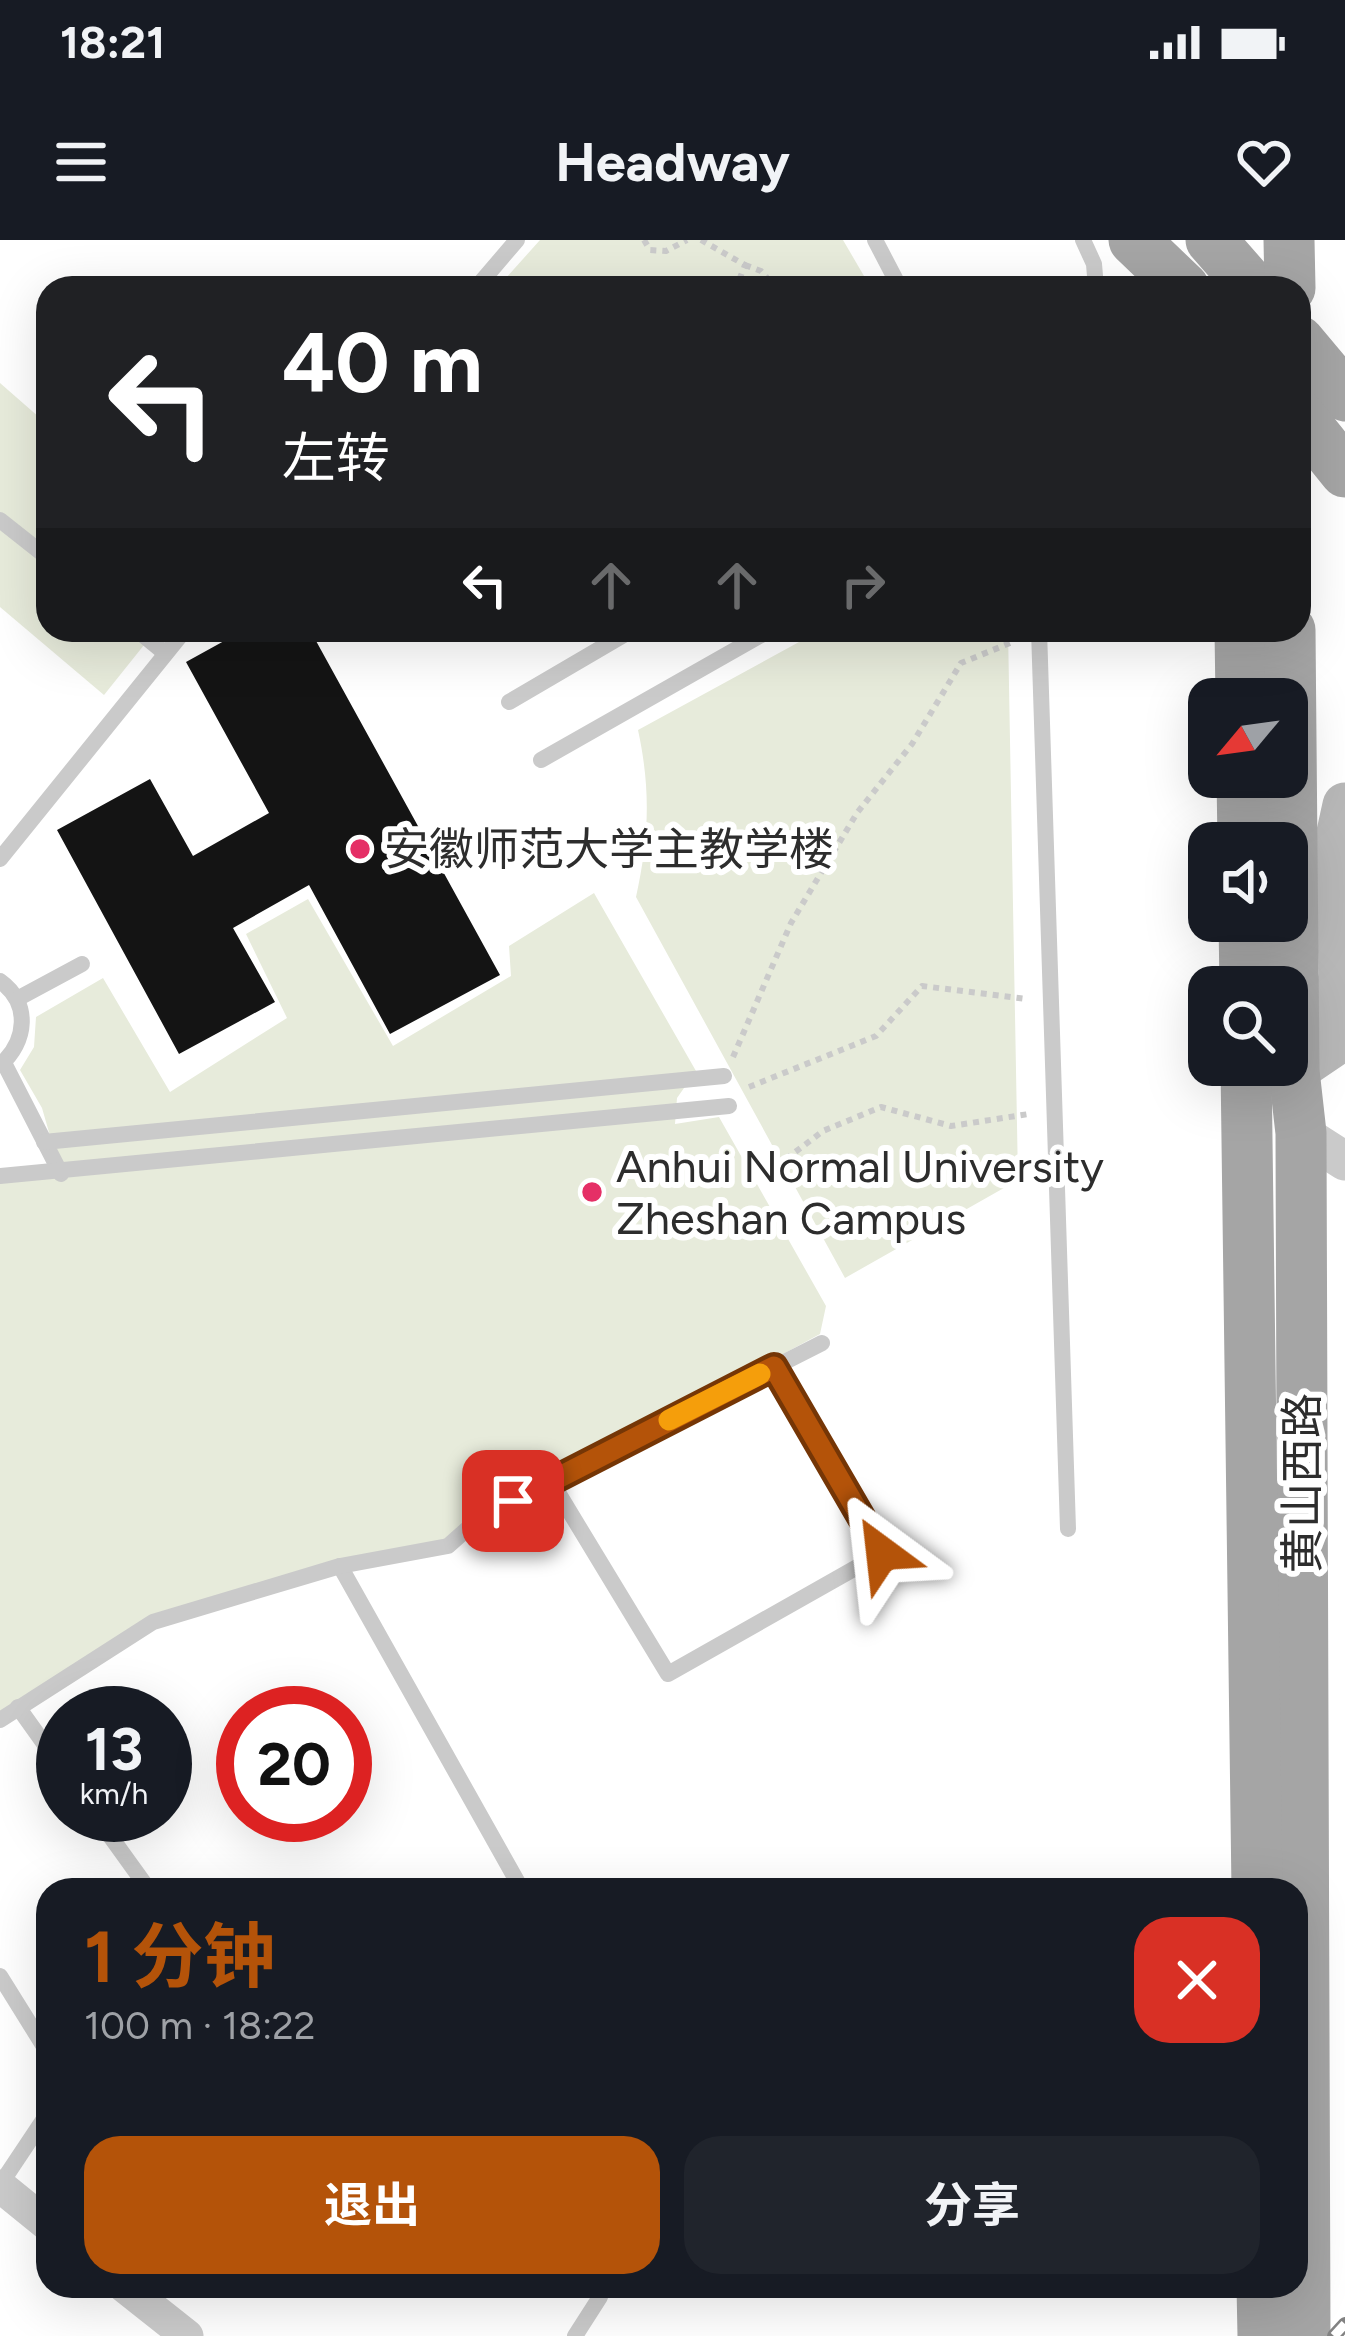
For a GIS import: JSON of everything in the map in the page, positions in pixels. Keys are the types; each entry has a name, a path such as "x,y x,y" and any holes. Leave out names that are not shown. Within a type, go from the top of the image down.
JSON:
{"main road":[{"path":"1134,240 1172,276"},
{"path":"1289,240 1290,276"},
{"path":"1311,355 1345,396"},
{"path":"1311,430 1345,472"},
{"path":"1240,642 1240,678"},
{"name":"黄山西路","path":"1275,966 1289,642"},
{"path":"1308,1054 1331,1046 1341,975 1338,837 1345,805"},
{"name":"黄山西路","path":"1257,1878 1270,1086"},
{"name":"黄山西路","path":"1279,1086 1301,1132 1303,1878"},
{"path":"1262,2298 1263,2336"},
{"name":"黄山西路","path":"1305,2298 1305,2336"}],"street":[{"path":"1301,1132 1345,1161"},
{"path":"0,2186 36,2215"},
{"path":"136,2310 187,2336"}],"lane":[{"path":"486,276 517,240"},
{"path":"874,240 894,276"},
{"path":"1083,240 1093,276"},
{"path":"0,520 36,548"},
{"path":"152,642 165,653"},
{"path":"0,859 175,642"},
{"path":"509,702 612,642"},
{"path":"542,760 749,642"},
{"path":"1039,642 1068,1529"},
{"path":"17,999 82,964"},
{"path":"0,981 17,999 22,1033 2,1064 61,1174"},
{"path":"44,1142 724,1076"},
{"path":"0,1176 61,1174 729,1106"},
{"path":"0,1720 152,1622 340,1566 448,1546 475,1522 551,1480 822,1343"},
{"path":"551,1480 668,1674 882,1553 774,1367"},
{"path":"340,1566 515,1878"},
{"path":"18,1707 36,1732"},
{"path":"114,1842 140,1878"},
{"path":"0,1976 36,2034"},
{"path":"0,2186 36,2131"},
{"path":"575,2336 599,2298"}],"path":[{"path":"644,240 650,250 665,251 687,240"},
{"path":"701,240 765,276"},
{"path":"741,276 745,265"},
{"path":"724,1076 791,923 857,813 912,743 961,663 1012,642"},
{"path":"729,1106 753,1083 876,1036 922,986 1052,1002"},
{"path":"785,1159 823,1131 881,1107 951,1126 1055,1110"}],"green space":[{"path":"540,240 843,240 864,276 508,276"},
{"path":"0,383 36,414 36,637 0,607"},
{"path":"41,642 146,642 104,695"},
{"path":"799,642 1008,642 1018,1180 845,1278 636,897 647,814 638,730"},
{"path":"594,893 696,1071 677,1098 675,1124 719,1117 826,1306 820,1334 475,1522 448,1546 153,1622 59,1686 36,1686 36,1702 0,1726 0,1176 61,1174 42,1108 20,1070 34,1047 36,1017 103,978 170,1092 287,1018 246,934 308,899 393,1046 511,976 509,946"}],"building":[{"path":"222,642 317,642 500,975 390,1034 309,885 233,928 275,1002 179,1054 57,830 150,779 193,856 269,813 186,662"}],"railway":[{"path":"1334,2336 1345,2324"}],"slow traffic":[{"path":"669,1420 760,1374"}],"place":[{"name":"安徽师范大学主教学楼","path":"360,849"},
{"name":"Anhui Normal University Zheshan Campus","path":"592,1192"}],"route":[{"path":"513,1501 774,1367 882,1553"}]}
